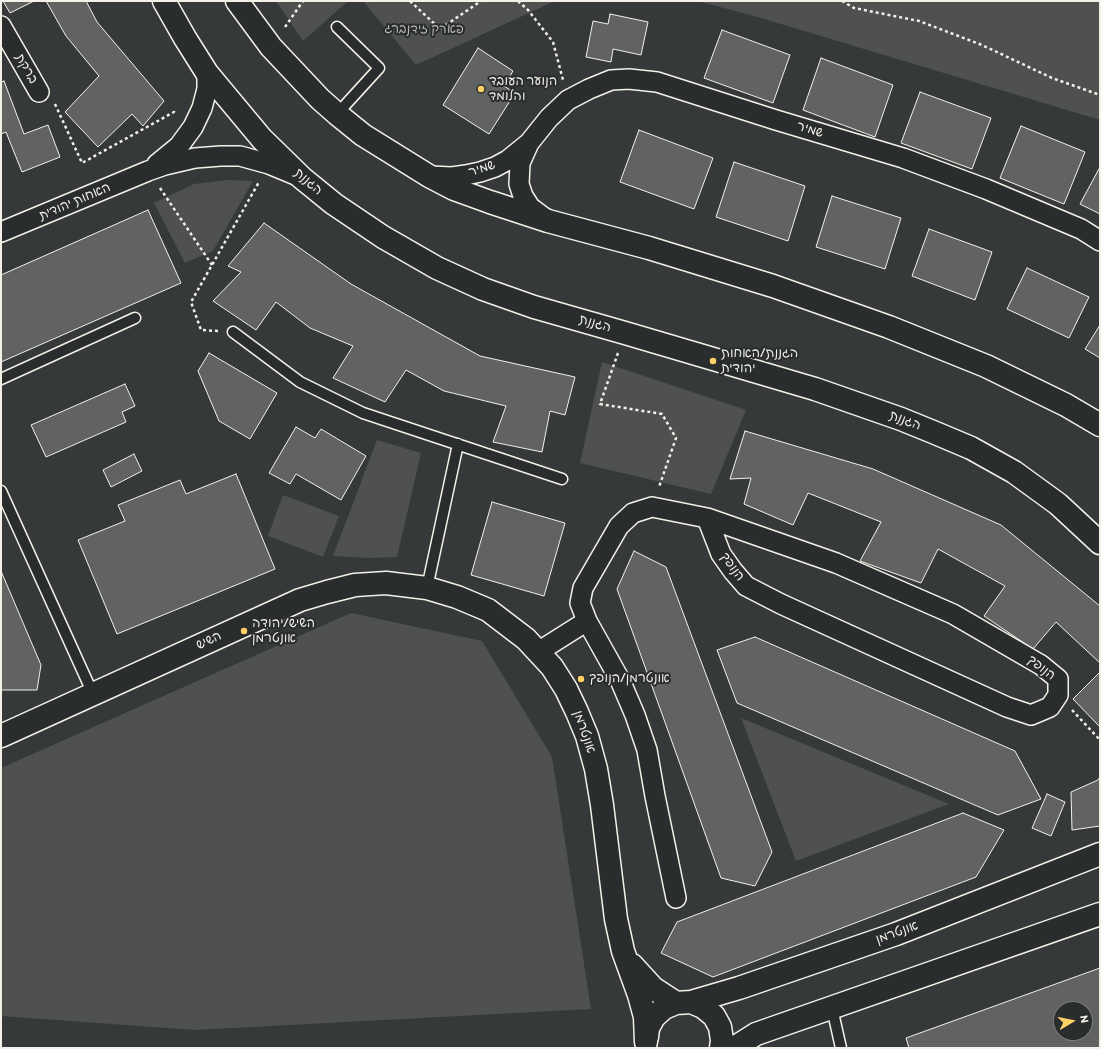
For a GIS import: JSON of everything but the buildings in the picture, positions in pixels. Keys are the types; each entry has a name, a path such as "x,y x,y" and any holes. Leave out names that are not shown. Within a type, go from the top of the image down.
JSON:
{"street":[{"name":"הגננת","path":"164,1 207,73 262,139 302,178 334,204 383,237 437,268 483,289 534,307 815,389 901,419 933,432 970,448 1014,472 1058,504 1100,543"},
{"path":"237,1 271,47 320,99 337,114 363,135 429,176 454,189 548,221 649,248 752,279 889,327 986,366 1066,405 1100,425"},
{"name":"ברקת","path":"1,26 39,92"},
{"path":"148,171 179,146 193,127 202,108 207,89 207,73"},
{"name":"שמיר","path":"429,176 452,177 480,172 495,167 508,160 529,143 549,118 568,100 611,80 629,78 657,82 903,158 986,189 1074,226 1100,241"},
{"name":"שמיר","path":"529,143 520,163 519,184 523,196 530,207 548,221"},
{"path":"148,171 165,165 195,158 240,156 269,164 302,178"},
{"name":"האחות יהודית","path":"1,232 148,171"},
{"path":"652,506 633,513 619,526 583,588 580,602 587,621 620,680 635,715 647,750 676,898"},
{"name":"הנופך","path":"652,506 707,518 836,563 952,614 1041,665 1058,679 1058,695 1050,707 1031,715 1007,707 781,604 746,586 733,571 721,554 707,518"},
{"name":"השיש","path":"1,736 300,600 355,585 386,583 427,588"},
{"name":"אונטרמן","path":"427,588 457,597 488,610 526,639 552,667 566,689 587,736 596,769 616,919 623,951 639,995 645,1017 647,1045"},
{"path":"538,652 587,621"},
{"name":"אונטרמן","path":"623,951 634,969 654,988 684,1003 739,988 896,934 1100,854"},
{"path":"734,1048 756,1034 1100,914"},
{"path":"647,1045 648,1028 654,1016 664,1008 684,1003 703,1007 714,1016 720,1027 722,1040 721,1048"}],"lane":[{"path":"337,27 379,68 337,114"},
{"path":"1,379 135,318"},
{"path":"233,332 300,382 363,412 562,478"},
{"path":"427,588 458,444"},
{"path":"1,491 93,694"},
{"path":"832,1008 841,1048"}],"path":[{"path":"281,32 303,1"},
{"path":"410,1 440,29 481,1"},
{"path":"518,1 528,10 553,42 568,100"},
{"path":"842,1 854,8 919,21 982,45 1052,78 1100,95"},
{"path":"39,92 52,97 82,163 174,112 186,137"},
{"path":"233,332 201,330 191,302 269,164"},
{"path":"148,171 212,265"},
{"path":"625,333 600,404 662,414 676,438 652,506"},
{"path":"1058,695 1100,740"}],"green space":[{"path":"276,1 348,1 303,41"},
{"name":"פארק זידנברג","path":"363,1 555,1 416,65"},
{"path":"698,1 1100,1 1100,120 761,18"},
{"path":"228,180 253,181 213,251 185,263 154,203 194,184"},
{"path":"602,362 746,410 711,494 580,463"},
{"path":"377,440 421,453 397,557 370,558 333,556"},
{"path":"283,495 339,516 323,557 268,536"},
{"path":"351,613 482,641 552,757 591,1009 195,1030 1,1016 1,768"},
{"path":"741,718 949,804 796,861"}],"place":[{"name":"הנוער העובד והלומד","path":"481,89"},
{"name":"הגננת/האחות יהודית","path":"713,361"},
{"name":"השיש/יהודה אונטרמן","path":"244,631"},
{"name":"אונטרמן/הנופך","path":"581,679"}]}
